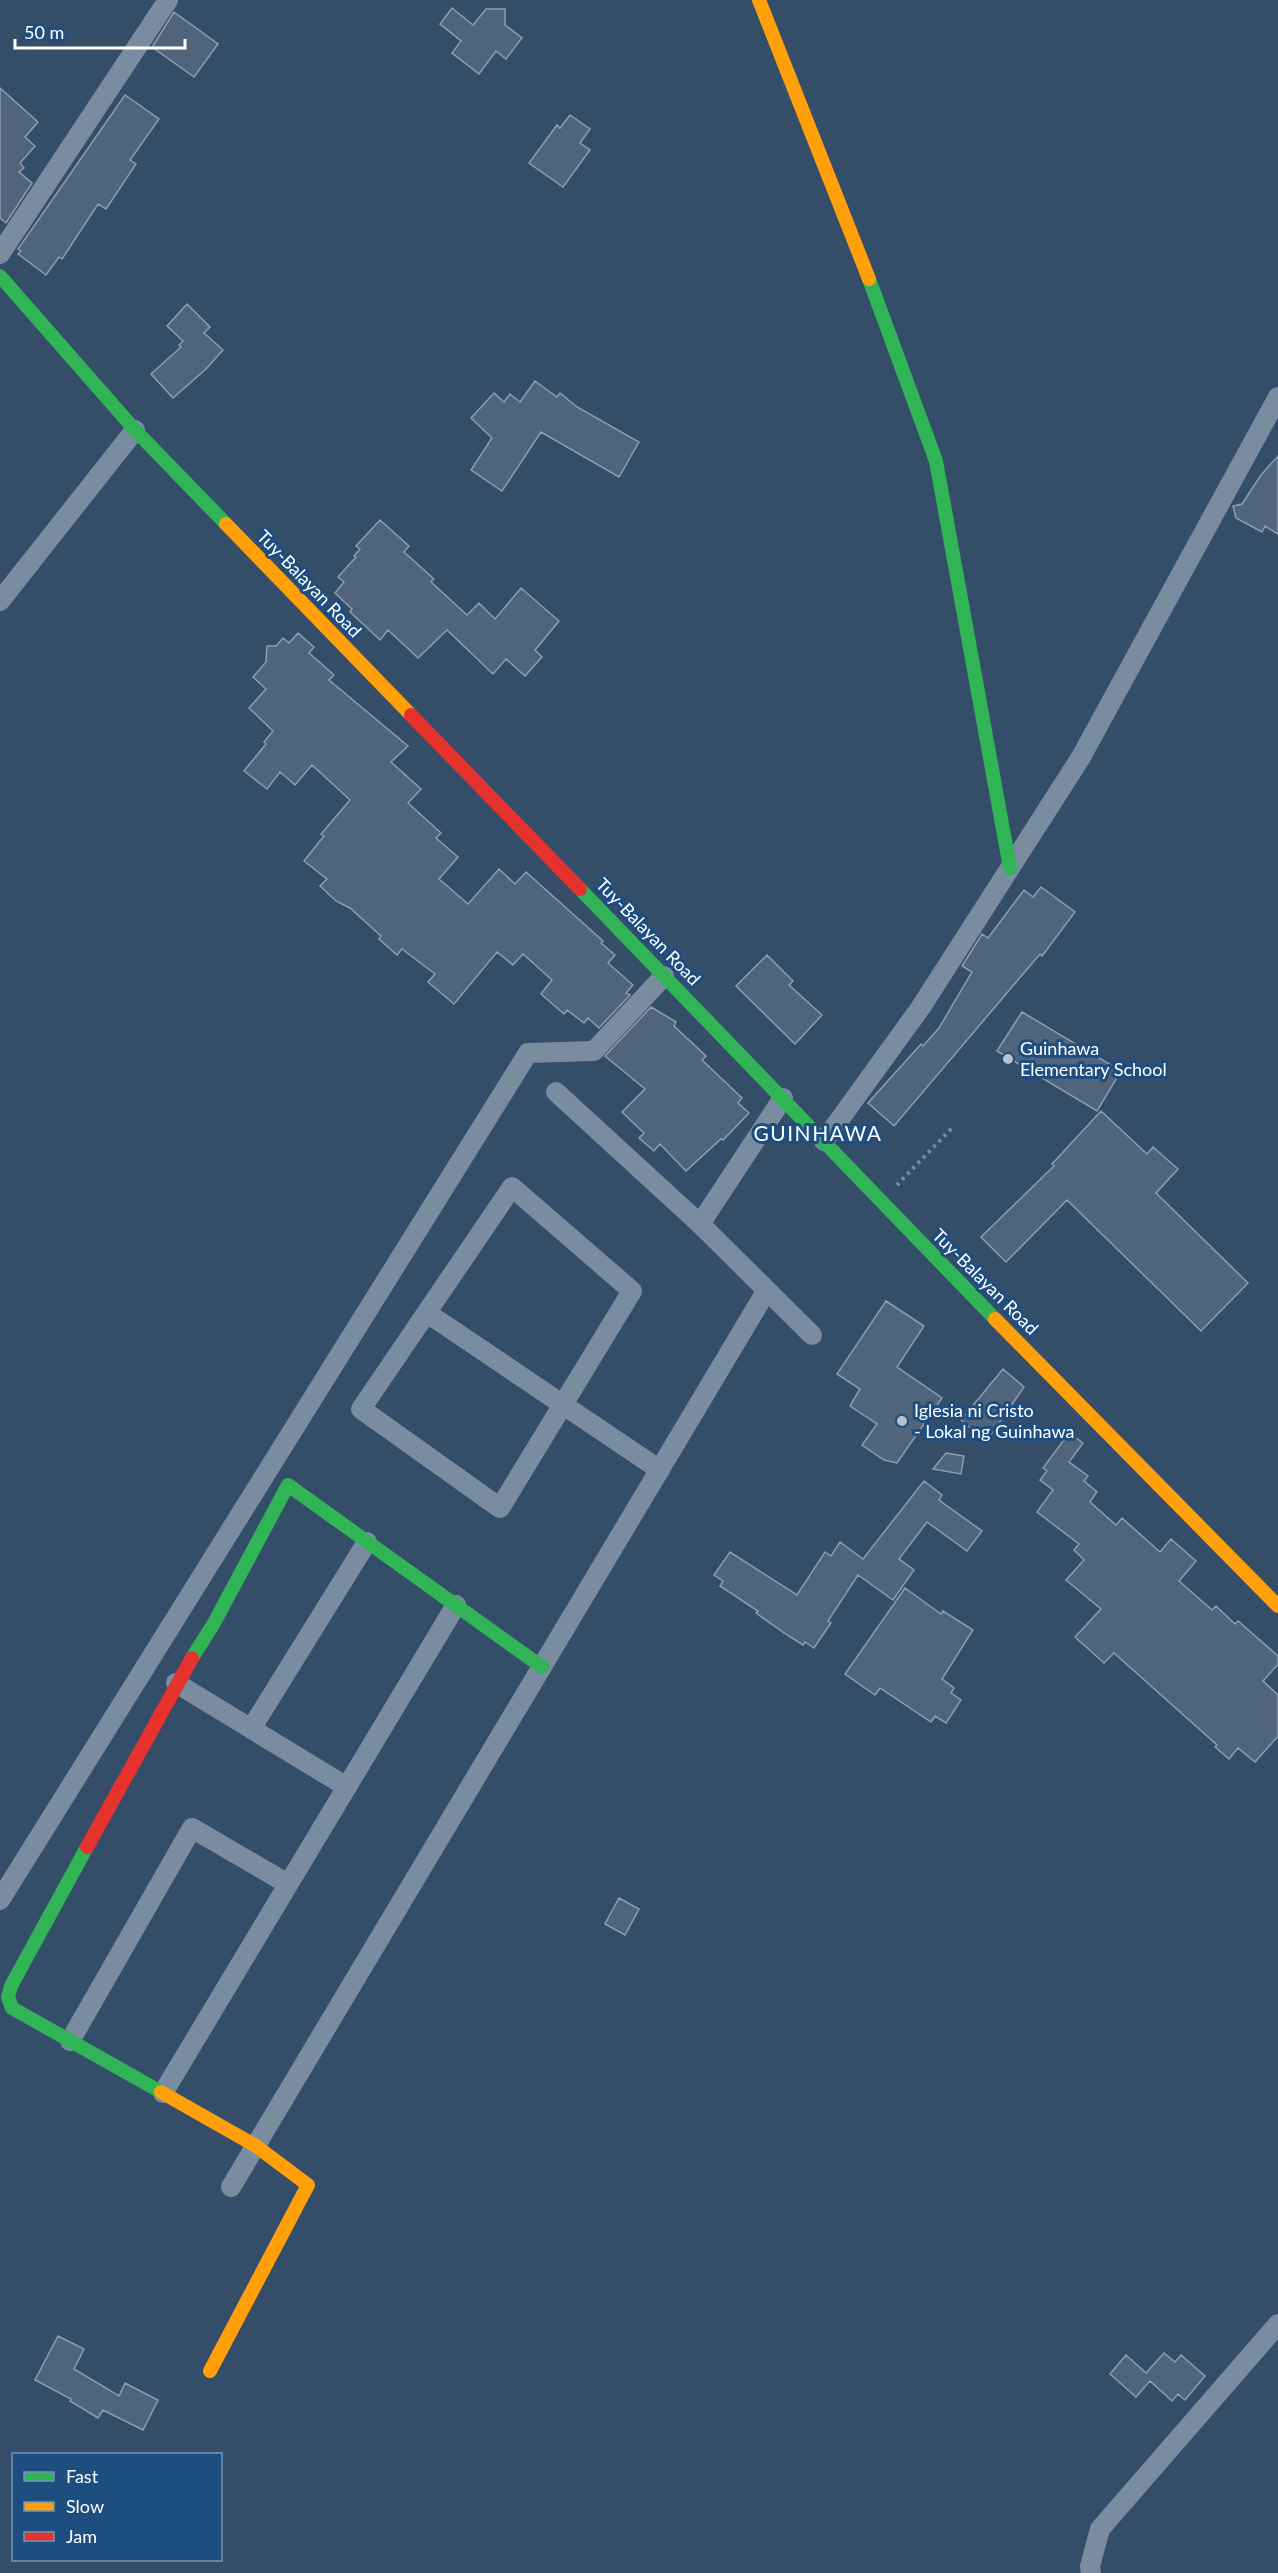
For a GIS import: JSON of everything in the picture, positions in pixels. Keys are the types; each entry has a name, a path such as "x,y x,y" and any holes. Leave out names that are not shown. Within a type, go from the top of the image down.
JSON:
{"street":[{"path":"0,254 168,0"},
{"path":"759,0 861,258 936,461 1010,868"},
{"name":"Tuy-Balayan Road","path":"0,276 135,430 783,1098 879,1201 1278,1606"},
{"path":"824,1141 921,1007 1081,757 1278,397"},
{"path":"0,601 135,430"},
{"path":"0,1900 528,1053 594,1050 664,976"},
{"path":"556,1092 700,1224 812,1335"},
{"path":"700,1224 783,1098"},
{"path":"512,1187 632,1291 500,1508 361,1409 427,1313 512,1187"},
{"path":"231,2187 767,1290"},
{"path":"427,1313 660,1470"},
{"path":"210,2372 308,2185 256,2146 12,2008 8,1997 10,1986 176,1683 214,1623 288,1485 542,1667"},
{"path":"251,1729 367,1542"},
{"path":"162,2093 456,1605"},
{"path":"176,1683 347,1787"},
{"path":"70,2041 192,1828 288,1884"},
{"path":"1091,2573 1090,2566 1100,2529 1278,2324"}],"path":[{"path":"879,1201 903,1180 952,1128"}],"building":[{"path":"452,8 473,25 486,9 505,9 505,25 522,38 506,59 496,51 479,74 452,53 461,41 440,24"},
{"path":"174,12 218,44 194,77 152,47"},
{"path":"0,88 38,122 25,137 35,146 20,163 24,168 19,172 32,183 6,223 0,218"},
{"path":"125,95 159,119 130,160 136,164 106,209 98,204 62,259 59,257 46,275 18,254 21,251 18,249"},
{"path":"570,115 590,129 580,143 590,150 563,187 529,163 557,125 560,128"},
{"path":"187,304 210,327 204,333 223,350 206,369 173,398 151,374 181,347 179,345 183,341 167,326"},
{"path":"535,381 557,397 560,393 577,407 639,442 619,477 541,432 502,491 471,470 492,438 471,418 494,393 504,402 510,394 520,402"},
{"path":"1278,456 1278,534 1265,526 1262,532 1236,518 1233,506 1242,504 1261,475"},
{"path":"380,520 409,546 404,552 434,579 431,582 467,615 479,603 495,619 521,588 559,621 535,650 542,657 525,676 506,659 493,674 447,630 418,658 388,630 380,640 350,612 352,609 335,593 344,582 338,577 356,557 354,556 360,549 356,546"},
{"path":"298,633 314,647 309,653 334,675 329,680 408,746 391,762 421,789 408,803 441,833 436,838 458,857 439,879 468,904 499,869 515,884 526,872 603,941 601,943 615,955 608,963 633,985 626,993 630,995 599,1028 588,1018 584,1023 567,1010 564,1014 541,994 552,980 523,954 513,965 497,952 454,1004 428,982 435,974 402,949 397,955 379,939 381,936 350,908 336,901 320,886 327,879 304,861 324,836 321,834 350,800 312,765 295,785 280,772 267,789 244,771 266,744 264,742 273,731 249,708 266,689 253,677 266,662 267,646 276,646 283,638 289,643"},
{"path":"1041,887 1075,912 1042,956 1040,954 894,1126 868,1103 921,1044 923,1046 939,1028 972,972 962,966 982,934 988,938 1024,890 1033,897"},
{"path":"767,955 793,981 789,985 822,1015 795,1044 736,986"},
{"path":"651,1007 676,1022 674,1026 706,1056 702,1060 742,1098 738,1103 749,1113 723,1140 721,1139 686,1171 660,1144 654,1151 639,1138 644,1133 622,1112 645,1089 605,1056"},
{"path":"1022,1012 1121,1071 1097,1111 997,1051"},
{"path":"1101,1111 1147,1154 1153,1147 1178,1169 1156,1193 1248,1283 1201,1331 1067,1200 1006,1262 981,1237 1054,1166 1052,1164"},
{"path":"886,1301 924,1326 897,1367 942,1398 897,1463 884,1460 862,1445 877,1424 850,1406 860,1389 837,1374"},
{"path":"1003,1369 1024,1387 986,1442 961,1420"},
{"path":"1069,1433 1083,1443 1069,1462 1088,1476 1084,1481 1097,1492 1090,1502 1116,1525 1122,1518 1160,1552 1171,1539 1196,1561 1179,1581 1212,1610 1216,1606 1235,1624 1238,1621 1278,1656 1278,1664 1263,1681 1278,1695 1278,1736 1255,1762 1238,1748 1229,1759 1215,1747 1217,1745 1114,1653 1104,1663 1075,1637 1101,1609 1066,1580 1084,1560 1074,1550 1079,1544 1037,1512 1053,1490 1040,1480 1047,1471 1043,1468"},
{"path":"946,1453 964,1456 961,1474 933,1469"},
{"path":"924,1481 942,1495 939,1500 982,1531 967,1551 927,1522 899,1559 914,1570 893,1600 858,1575 828,1621 831,1623 814,1648 805,1642 803,1645 756,1613 758,1611 720,1586 723,1581 714,1575 730,1552 797,1595 825,1552 831,1556 840,1542 863,1559"},
{"path":"905,1588 941,1614 943,1611 973,1630 942,1679 954,1688 951,1693 961,1700 946,1723 935,1716 931,1722 880,1688 875,1695 845,1674"},
{"path":"619,1898 639,1909 625,1935 605,1924"},
{"path":"58,2336 84,2349 74,2369 119,2396 125,2383 158,2400 143,2430 103,2410 98,2418 70,2401 71,2399 35,2380"},
{"path":"1164,2353 1175,2362 1181,2355 1205,2376 1185,2400 1178,2394 1172,2401 1150,2381 1136,2397 1110,2374 1126,2355 1146,2373"}],"traffic: fast":[{"path":"0,276 135,430 226,524"},
{"path":"869,279 936,461 1010,868"},
{"path":"580,889 995,1319"},
{"path":"192,1658 214,1623 288,1485 542,1667"},
{"path":"87,1847 11,1986 8,1997 12,2008 161,2092"}],"traffic: slow":[{"path":"759,0 869,279"},
{"path":"226,524 411,715"},
{"path":"995,1319 1278,1606"},
{"path":"161,2092 256,2146 308,2185 210,2371"}],"traffic: jam":[{"path":"411,715 580,889"},
{"path":"87,1847 192,1658"}],"place":[{"name":"Guinhawa Elementary School","path":"1008,1059"},
{"name":"Iglesia ni Cristo - Lokal ng Guinhawa","path":"902,1421"}],"district":[{"name":"GUINHAWA","path":"818,1134"}]}
